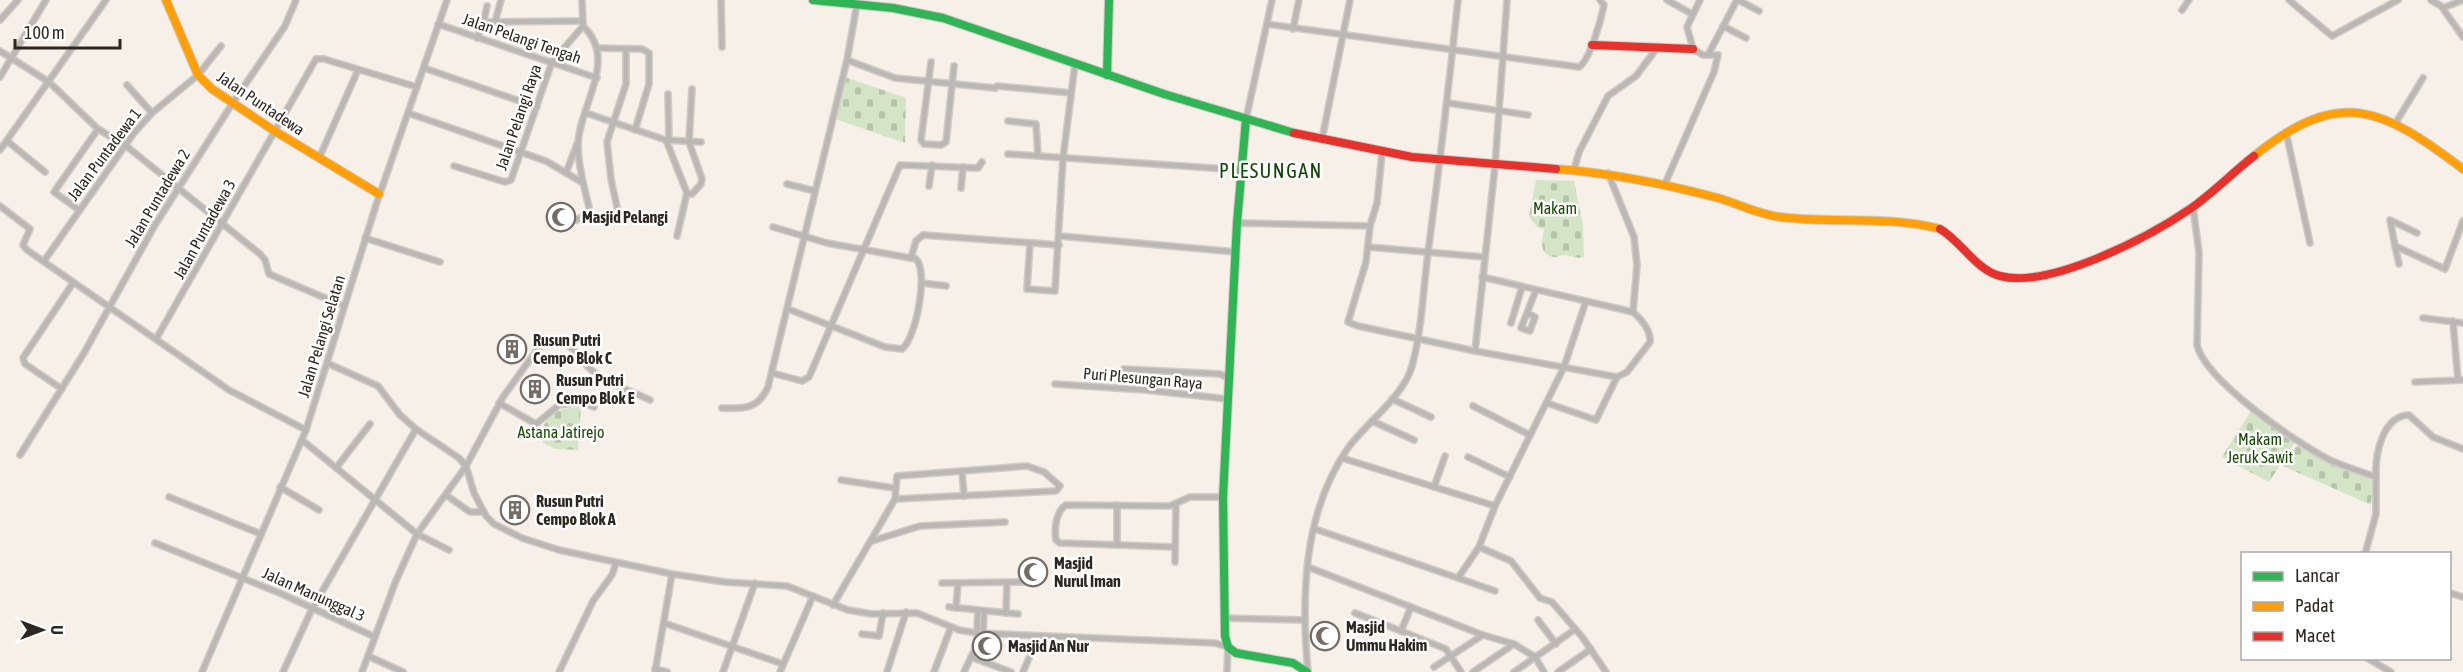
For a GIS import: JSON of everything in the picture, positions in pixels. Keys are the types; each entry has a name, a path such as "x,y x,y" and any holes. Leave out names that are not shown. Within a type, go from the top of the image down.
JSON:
{"main road":[{"name":"Jalan Puntadewa","path":"166,0 198,75 232,104 379,194"},
{"path":"813,0 857,4 876,3 939,18 1009,39 1107,75 1246,118 1382,153 1495,166 1608,173 1710,196 1758,213 1846,222 1921,224 1949,231 1984,269 2001,277 2054,272 2124,245 2163,226 2193,207 2286,132 2325,115 2367,113 2395,123 2463,169"},
{"path":"1107,75 1109,0"},
{"path":"1592,45 1693,49"},
{"path":"1246,118 1228,378 1223,497 1224,618 1228,647 1239,654 1293,663 1307,672"}],"street":[{"path":"0,20 18,0"},
{"path":"0,77 46,0"},
{"path":"0,150 106,0"},
{"name":"Jalan Puntadewa 2","path":"20,455 62,389 178,189 285,26 296,0"},
{"name":"Jalan Pelangi Selatan","path":"202,672 306,430 379,194 447,0"},
{"path":"495,22 501,0"},
{"path":"566,172 578,143 597,78 597,48 594,39 583,24 582,0"},
{"path":"721,0 722,47"},
{"path":"1246,118 1272,0"},
{"path":"1293,29 1299,0"},
{"path":"1322,139 1350,0"},
{"path":"1307,672 1304,621 1308,567 1314,529 1322,503 1342,459 1392,399 1412,368 1441,161 1458,0"},
{"path":"1475,351 1495,166 1501,56 1507,0"},
{"path":"1267,24 1581,66 1592,45 1604,8 1600,0"},
{"path":"1659,0 1666,0 1692,14"},
{"path":"1664,186 1714,72 1718,55 1708,55 1693,49 1687,27 1700,0"},
{"path":"1708,55 1738,0 1759,11"},
{"path":"2182,10 2189,0"},
{"path":"2289,0 2332,36 2398,0"},
{"path":"2430,0 2443,8 2463,37"},
{"path":"2443,8 2463,0"},
{"path":"722,408 744,409 756,405 764,396 772,373 847,60 857,4"},
{"path":"477,38 483,25 487,6"},
{"path":"483,25 495,22 583,24"},
{"name":"Jalan Pelangi Tengah","path":"438,24 597,78"},
{"name":"Jalan Pelangi Raya","path":"454,166 509,182 522,153 552,62 583,24"},
{"path":"1723,26 1746,38"},
{"name":"Jalan Puntadewa 1","path":"44,261 125,145 152,113 198,75 221,46"},
{"path":"597,48 645,49 650,54 649,84 635,130"},
{"path":"1574,170 1579,152 1608,96 1636,76 1657,48"},
{"path":"620,221 606,142 626,84 626,49"},
{"path":"0,51 49,82 98,129 125,145 263,257 269,274 344,306"},
{"name":"Jalan Puntadewa 3","path":"156,339 222,225 273,130 318,58 358,70"},
{"path":"847,60 887,76 1071,93"},
{"path":"931,62 921,140 924,144 940,145 946,142 954,66"},
{"path":"1030,243 1027,289 1052,292 1056,289 1063,158 1075,64"},
{"path":"424,68 537,107"},
{"path":"320,156 358,70 417,87"},
{"path":"2395,123 2423,78"},
{"path":"127,85 152,113"},
{"path":"687,193 694,193 702,179 689,142 692,90"},
{"path":"668,94 667,140 687,193 677,237"},
{"path":"1448,103 1528,115"},
{"path":"408,113 522,153 566,172 583,183"},
{"path":"586,113 667,140 701,141"},
{"path":"1008,121 1034,123 1038,126 1038,156"},
{"path":"79,210 54,192 98,129"},
{"path":"2286,132 2310,243"},
{"path":"7,141 45,172"},
{"path":"577,220 587,213 589,207 583,183 578,143"},
{"path":"1382,153 1377,203 1348,322 1475,351 1617,377 1627,372 1650,342 1650,335 1643,322 1633,312 1482,277"},
{"path":"1008,154 1241,170"},
{"path":"772,373 802,381 809,377 900,165 904,163 980,168 982,162"},
{"path":"929,186 932,165"},
{"path":"961,188 963,167"},
{"path":"1608,173 1634,237 1637,265 1633,312"},
{"path":"787,184 815,191"},
{"path":"0,206 30,229 25,248 108,308 229,390 306,430"},
{"path":"2193,207 2199,252 2197,345 2200,357 2226,385 2301,444 2327,459 2376,477"},
{"path":"2399,264 2390,220 2416,233"},
{"path":"2395,246 2402,247 2445,269 2463,221"},
{"path":"1237,223 1370,226"},
{"path":"773,227 803,237 911,258 920,265 922,283 910,341 902,349 885,347 788,309"},
{"path":"911,258 916,242 923,235 1059,245"},
{"path":"1060,236 1236,252"},
{"path":"365,238 440,262"},
{"path":"1368,247 1484,256"},
{"path":"62,389 26,364 23,358 73,283"},
{"path":"922,283 946,286"},
{"path":"1511,323 1522,287"},
{"path":"1527,313 1536,290"},
{"path":"1458,578 1479,547 1495,506 1564,367 1586,301"},
{"path":"2422,318 2463,323"},
{"path":"2415,382 2461,380 2453,321"},
{"path":"362,672 399,572 417,534 466,466 499,403 539,348 546,343 556,341 577,352 588,367 599,374 651,400"},
{"path":"327,363 378,386 400,415 416,429 459,458 466,466 484,512 494,524 544,546 672,574 787,586 859,613 906,612 927,615 951,627 979,634 1199,641 1228,647 1227,672"},
{"path":"1124,369 1220,374 1228,378"},
{"path":"1547,403 1596,420 1617,377"},
{"name":"Puri Plesungan Raya","path":"1055,384 1154,390 1228,399"},
{"path":"1392,399 1431,417"},
{"path":"499,403 536,424 559,405 582,402 594,407"},
{"path":"1473,406 1530,435"},
{"path":"2366,552 2376,514 2376,477 2380,442 2393,421 2409,415 2433,438 2463,448"},
{"path":"1372,421 1414,440"},
{"path":"336,468 370,424"},
{"path":"283,672 312,609 416,429"},
{"path":"302,440 417,534 449,550"},
{"path":"1434,487 1445,456"},
{"path":"1468,457 1510,477"},
{"path":"1342,459 1495,506"},
{"path":"833,605 895,499 896,477 1034,467 1050,476 1060,486 1056,491 895,499"},
{"path":"962,471 964,496"},
{"path":"841,480 894,488"},
{"path":"280,487 319,510"},
{"path":"446,495 470,512 484,512"},
{"path":"169,497 261,534"},
{"path":"1176,547 1060,543 1056,540 1054,532 1060,510 1066,505 1176,505 1190,497 1223,497"},
{"path":"1117,505 1117,545"},
{"path":"1175,562 1176,505"},
{"path":"872,541 920,526 1005,522"},
{"path":"1314,529 1495,591"},
{"name":"Jalan Manunggal 3","path":"155,543 242,577 375,637"},
{"path":"1479,547 1511,561 1540,598 1552,602 1591,649 1604,672"},
{"path":"559,672 593,601 612,575 616,563"},
{"path":"1308,567 1514,644 1535,657 1544,672"},
{"path":"667,672 655,670 672,574"},
{"path":"942,582 1023,582"},
{"path":"723,672 734,647 755,583"},
{"path":"958,583 953,607 1018,614"},
{"path":"1006,613 1007,583"},
{"path":"780,672 813,596"},
{"path":"1401,631 1411,607"},
{"path":"964,672 979,634 981,610"},
{"path":"887,672 906,612"},
{"path":"862,634 879,636 883,613"},
{"path":"1355,613 1446,649 1461,672"},
{"path":"1224,618 1304,621"},
{"path":"1538,620 1556,644"},
{"path":"664,623 783,664"},
{"path":"934,672 951,627"},
{"path":"1514,672 1574,630"},
{"path":"1434,667 1483,634"},
{"path":"1473,672 1514,644"},
{"path":"1558,672 1591,649"},
{"path":"368,656 403,672"},
{"path":"971,657 995,669 1011,672"},
{"path":"1023,672 1029,658"},
{"path":"2370,660 2391,672"}],"green space":[{"path":"845,77 906,98 905,143 835,119"},
{"name":"Makam","path":"1536,180 1574,181 1583,226 1584,257 1576,258 1565,255 1555,257 1544,251 1542,242 1544,229 1537,227 1529,216"},
{"name":"Astana Jatirejo","path":"581,407 578,450 555,449 543,443 544,426 552,415 564,409"},
{"name":"Makam Jeruk Sawit","path":"2251,411 2295,442 2269,482 2222,457"},
{"path":"2297,445 2326,461 2373,480 2371,505 2283,466"}],"traffic: fast":[{"path":"813,0 893,8 943,18 1164,94 1294,133"},
{"path":"1107,75 1109,0"},
{"path":"1246,119 1237,223 1223,497 1225,636 1228,647 1236,653 1293,663 1307,672"}],"traffic: slow":[{"path":"166,0 198,75 212,89 273,130 379,194"},
{"path":"2254,156 2285,134 2312,120 2337,113 2361,113 2408,131 2463,169"},
{"path":"1556,169 1597,173 1658,184 1718,198 1772,216 1901,222 1940,229"}],"traffic: jam":[{"path":"1592,45 1693,49"},
{"path":"1294,133 1412,157 1556,169"},
{"path":"1940,229 1991,273 2021,278 2045,275 2098,258 2150,233 2198,203 2254,156"}],"place":[{"name":"Masjid Pelangi","path":"561,217"},
{"name":"Rusun Putri Cempo Blok C","path":"512,349"},
{"name":"Rusun Putri Cempo Blok E","path":"535,389"},
{"name":"Rusun Putri Cempo Blok A","path":"515,510"},
{"name":"Masjid Nurul Iman","path":"1033,572"},
{"name":"Masjid Ummu Hakim","path":"1325,636"},
{"name":"Masjid An Nur","path":"987,646"}],"district":[{"name":"PLESUNGAN","path":"1271,171"}]}
